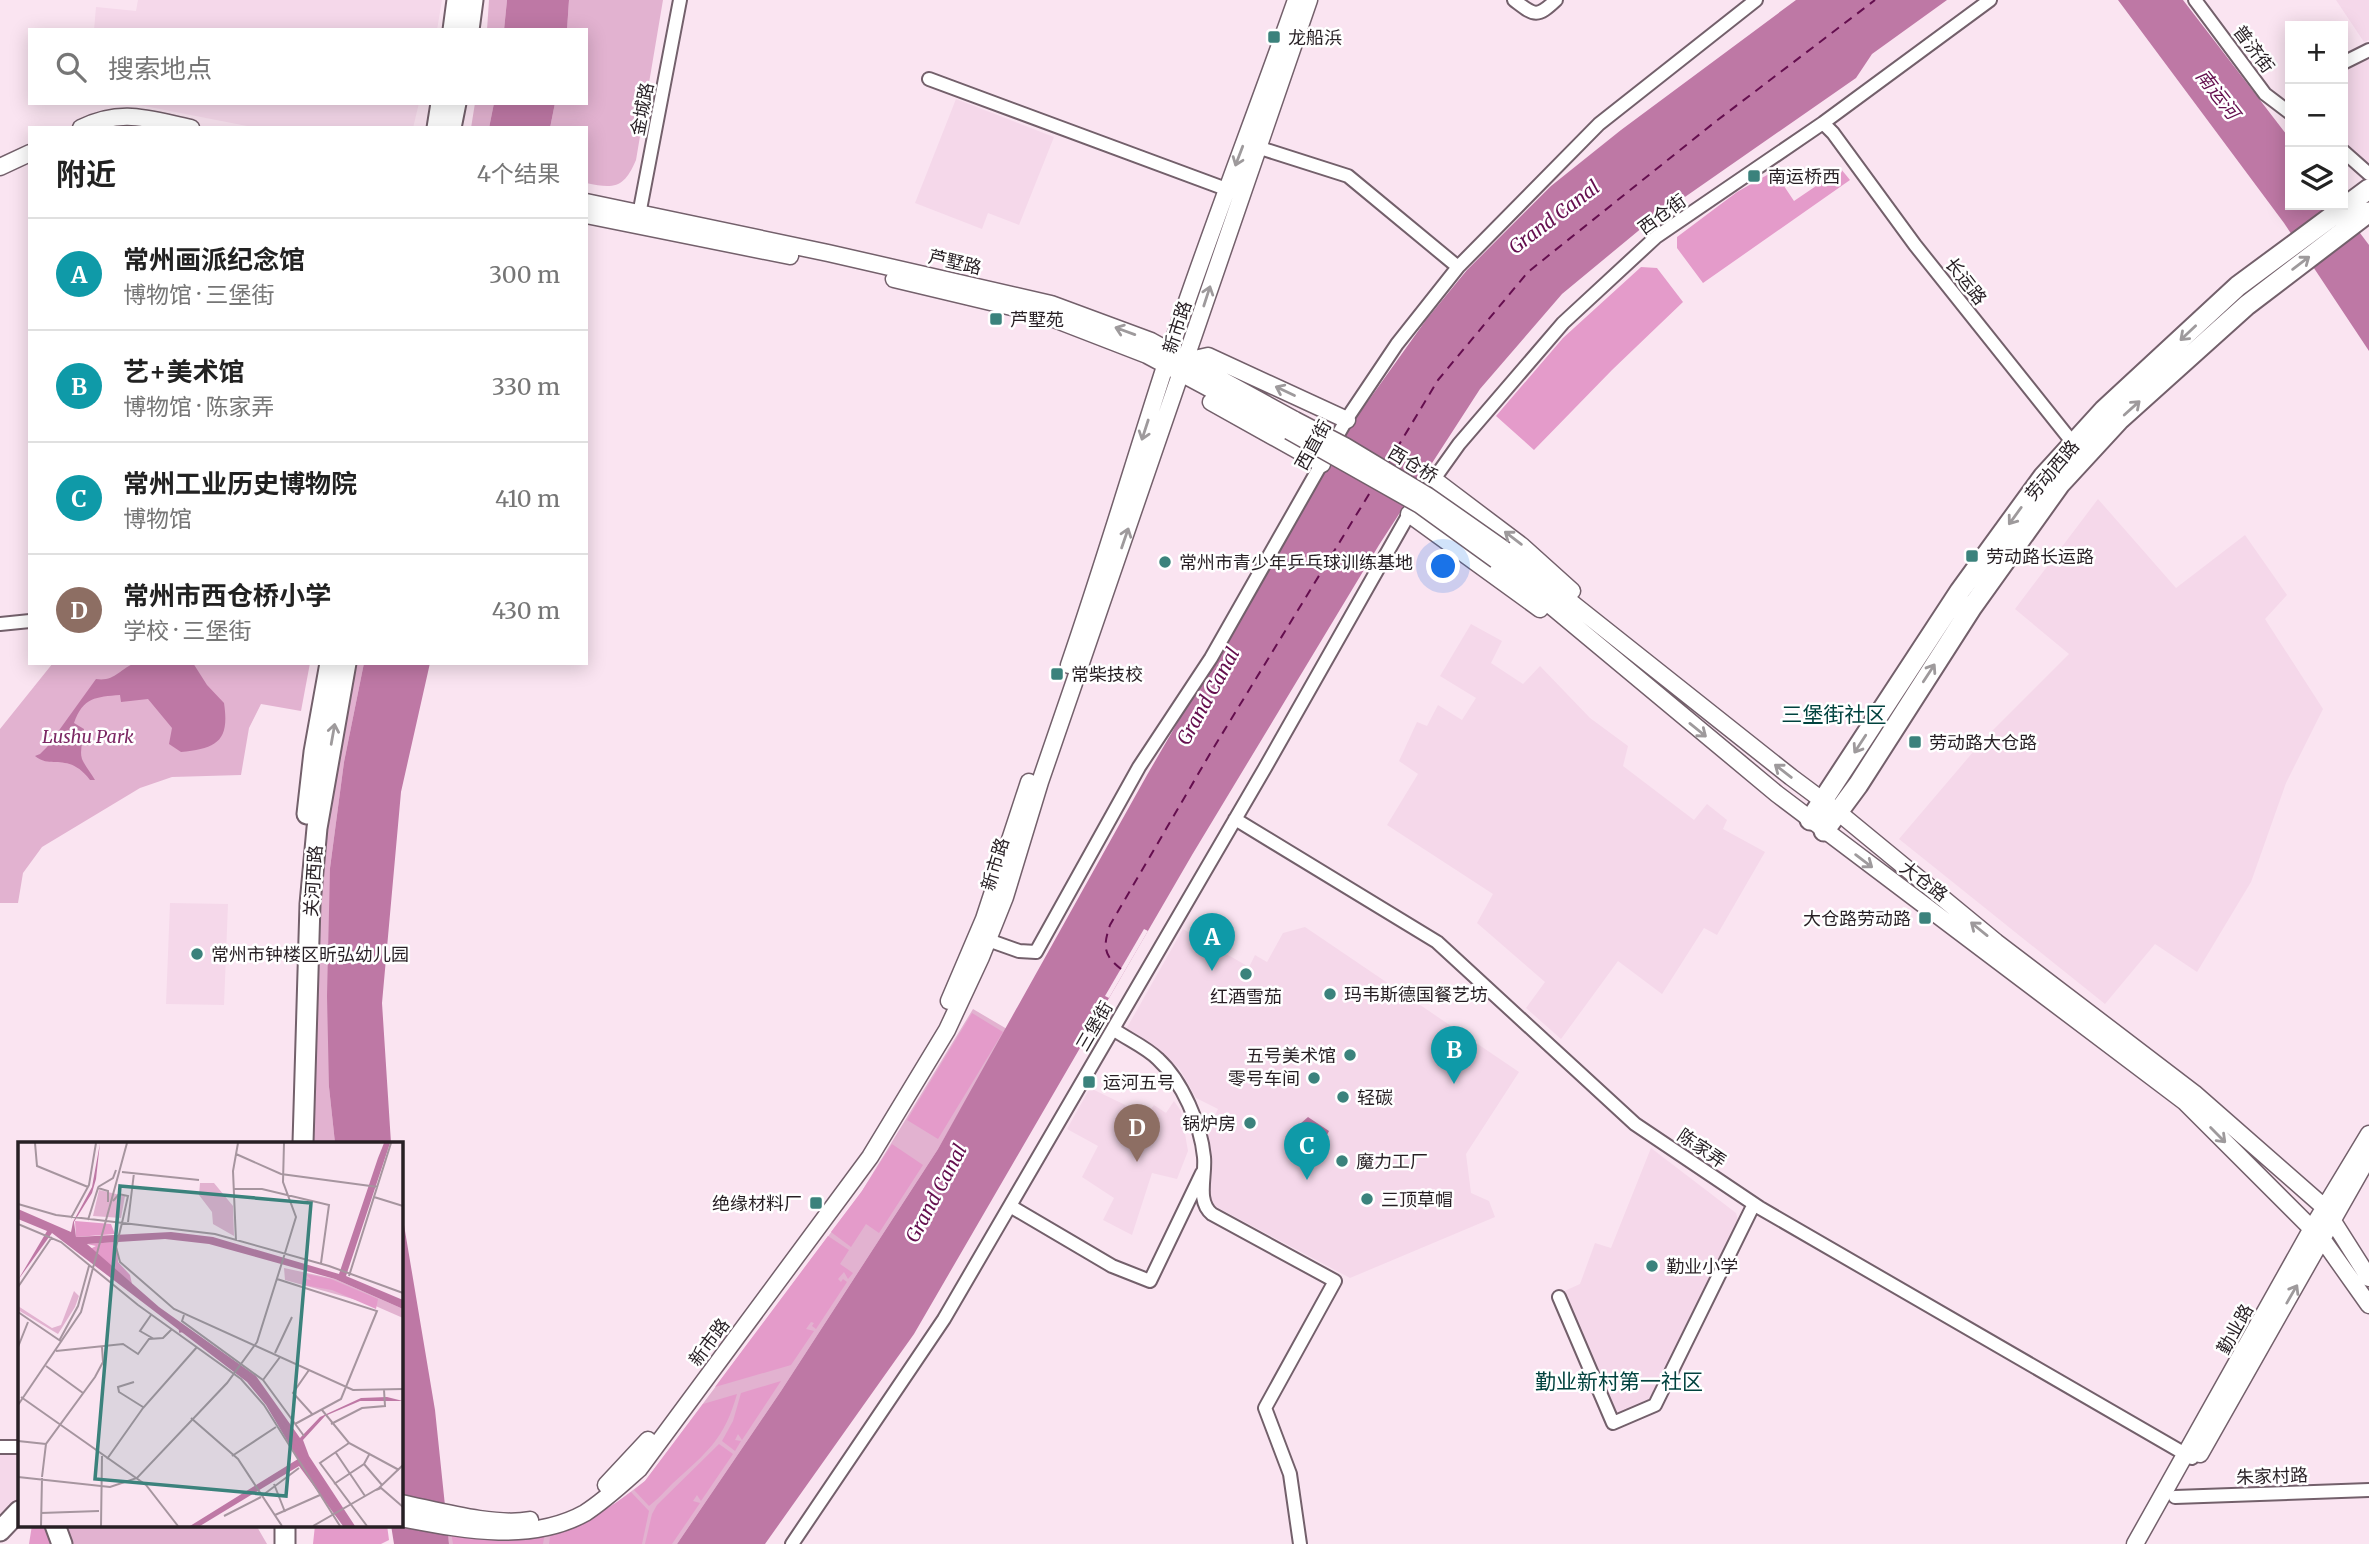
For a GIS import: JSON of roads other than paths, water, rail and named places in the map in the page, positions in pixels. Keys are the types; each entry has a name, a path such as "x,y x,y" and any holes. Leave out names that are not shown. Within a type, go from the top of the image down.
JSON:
{"main road":[{"path":"453,28 457,0"},
{"path":"468,28 473,0"},
{"name":"新市路","path":"450,1520 521,1522 540,1518 570,1510 610,1482 644,1446 863,1149 939,1026 984,919 1073,655 1168,359 1226,189 1264,94 1296,0"},
{"name":"新市路","path":"450,1520 503,1532 527,1532 556,1525 582,1514 609,1496 639,1469 870,1157 947,1030 1005,897 1040,782 1309,0"},
{"path":"437,126 441,105"},
{"path":"451,126 456,105"},
{"path":"85,126 105,117 127,115 181,126"},
{"path":"0,167 28,154"},
{"name":"芦墅路","path":"588,203 639,219 1051,304 1151,341 1168,359 1292,426"},
{"name":"劳动西路","path":"1817,825 1830,806 1858,785 1972,607 2060,484 2104,410 2238,286 2364,204"},
{"name":"劳动西路","path":"2079,451 2119,420 2364,204"},
{"name":"芦墅路","path":"588,215 639,219"},
{"path":"1322,464 1198,395 1184,367 1208,356 1347,420"},
{"name":"西仓桥","path":"1292,426 1345,446 1428,496 1500,555"},
{"path":"1432,478 1522,546 1672,683"},
{"path":"1409,514 1663,700"},
{"name":"大仓路","path":"1500,555 1672,683 1830,806 1996,942 2194,1093 2329,1214 2369,1278"},
{"name":"大仓路","path":"1500,555 1663,700 1817,825 2185,1102 2317,1235 2369,1305"},
{"name":"关河西路","path":"293,1142 298,884 314,752 330,665"},
{"name":"关河西路","path":"303,1142 311,891 317,828 346,665"},
{"name":"勤业路","path":"2136,1544 2191,1458 2329,1214 2369,1134"},
{"name":"勤业路","path":"2329,1214 2369,1156"},
{"name":"勤业路","path":"2148,1544 2175,1497 2191,1458"},
{"path":"402,1503 450,1520"},
{"path":"0,1531 18,1512"},
{"path":"402,1518 450,1520"},
{"path":"55,1526 62,1544"},
{"path":"285,1526 285,1544"},
{"path":"298,1526 298,1544"}],"street":[{"name":"金城路","path":"639,219 680,0"},
{"path":"1514,0 1532,13 1538,14 1544,12 1556,0"},
{"name":"西直街","path":"988,940 1019,951 1036,953 1139,766 1211,658 1347,420 1397,344 1458,267 1599,124 1756,0"},
{"name":"西仓街","path":"1409,514 1459,443 1563,323 1656,237 1823,123 1990,0"},
{"name":"普济街","path":"2195,0 2265,94 2285,110"},
{"path":"2348,60 2369,50"},
{"path":"929,79 1226,189"},
{"name":"长运路","path":"1823,123 1923,255 2079,451"},
{"path":"1257,147 1348,176 1458,267"},
{"path":"2348,155 2369,174"},
{"name":"三堡街","path":"792,1544 944,1319 1409,514"},
{"path":"0,624 28,621"},
{"name":"陈家弄","path":"1235,819 1437,942 1635,1124 1754,1204 2191,1458"},
{"path":"1112,1029 1157,1058 1175,1079 1194,1119 1204,1156 1205,1209 1335,1281 1265,1408 1290,1474 1300,1544"},
{"path":"1010,1206 1112,1266 1150,1281 1204,1168"},
{"path":"1559,1297 1613,1423 1655,1405 1754,1204"},
{"path":"0,1447 18,1447"},
{"name":"朱家村路","path":"2175,1497 2369,1490"}],"water":[{"path":"507,0 569,0 567,28 504,28"},
{"name":"Grand Canal","path":"1796,0 1947,0 1872,54 1856,78 1649,222 1562,294 1480,389 1379,545 1192,855 914,1334 765,1544 677,1544 781,1391 938,1149 1147,775 1351,425 1426,320 1467,270 1551,186 1621,130"},
{"name":"南运河","path":"2118,0 2183,0 2285,133 2285,210 2343,210 2369,245 2369,351 2284,223"},
{"path":"494,105 555,105 550,126 489,126"},
{"path":"194,665 207,685 224,703 225,727 218,741 203,748 181,752 169,744 172,728 148,699 121,702 120,695 97,698 86,703 74,723 84,729 81,756 95,780 90,780 82,771 67,763 47,762 35,756 47,747 96,679 108,679 130,666"},
{"path":"364,665 430,665 401,792 382,1003 391,1142 335,1142 329,1087 327,996 330,868 344,762"},
{"path":"1308,1117 1329,1131 1327,1135 1317,1130 1310,1142 1292,1131"},
{"path":"402,1213 435,1410 449,1544 394,1544 391,1526 402,1526"}],"place":[{"name":"龙船浜","path":"1274,37"},
{"name":"南运桥西","path":"1754,176"},
{"name":"芦墅苑","path":"996,319"},
{"name":"劳动路长运路","path":"1972,556"},
{"name":"常州市青少年乒乓球训练基地","path":"1165,562"},
{"name":"常柴技校","path":"1057,674"},
{"name":"劳动路大仓路","path":"1915,742"},
{"name":"大仓路劳动路","path":"1925,918"},
{"name":"常州市钟楼区昕弘幼儿园","path":"197,954"},
{"name":"常州画派纪念馆","path":"1212,971"},
{"name":"红酒雪茄","path":"1246,974"},
{"name":"玛韦斯德国餐艺坊","path":"1330,994"},
{"name":"五号美术馆","path":"1350,1055"},
{"name":"零号车间","path":"1314,1078"},
{"name":"运河五号","path":"1089,1082"},
{"name":"艺+美术馆","path":"1454,1084"},
{"name":"轻碳","path":"1343,1097"},
{"name":"锅炉房","path":"1250,1123"},
{"name":"魔力工厂","path":"1342,1161"},
{"name":"常州市西仓桥小学","path":"1137,1162"},
{"name":"常州工业历史博物院","path":"1307,1180"},
{"name":"三顶草帽","path":"1367,1199"},
{"name":"绝缘材料厂","path":"816,1203"},
{"name":"勤业小学","path":"1652,1266"}],"district":[{"name":"三堡街社区","path":"1834,714"},
{"name":"勤业新村第一社区","path":"1619,1381"}],"park label":[{"name":"Lushu Park","path":"88,736"}]}
